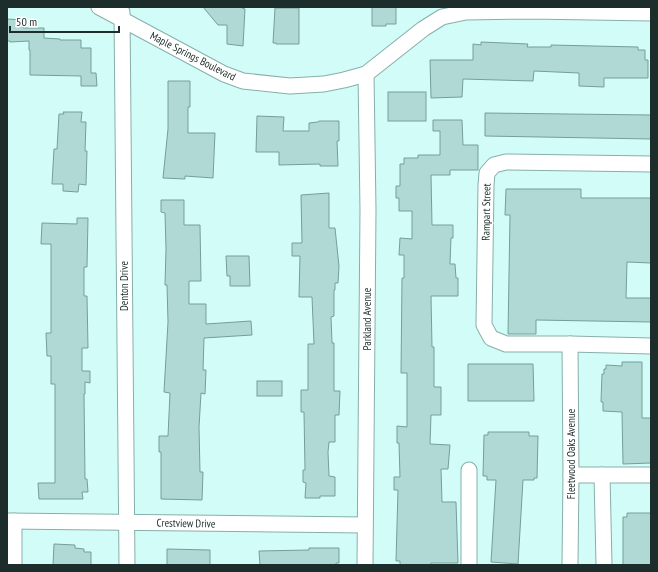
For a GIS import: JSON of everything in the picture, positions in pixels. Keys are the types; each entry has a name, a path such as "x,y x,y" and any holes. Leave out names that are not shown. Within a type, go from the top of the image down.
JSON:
{"street":[{"name":"Maple Springs Boulevard","path":"99,7 122,13 224,74 243,81 290,86 324,84 366,74 423,28 442,17 466,12 533,9 651,13"},
{"name":"Denton Drive","path":"122,13 127,565"},
{"name":"Parkland Avenue","path":"365,565 368,210 366,74"},
{"name":"Rampart Street","path":"651,164 506,162 494,165 487,173 484,325 491,338 506,344 651,346"},
{"name":"Fleetwood Oaks Avenue","path":"570,344 570,565"},
{"path":"469,470 469,565"},
{"path":"571,475 651,475"},
{"path":"602,475 604,565"},
{"name":"Crestview Drive","path":"10,521 365,525"},
{"path":"10,521 14,565"}],"building":[{"path":"203,7 242,7 245,9 243,46 227,44 227,25 218,25"},
{"path":"372,7 396,7 396,24 372,26"},
{"path":"275,8 299,8 299,44 273,43"},
{"path":"7,19 23,20 23,28 44,28 44,38 81,40 81,48 91,48 91,73 96,73 97,86 81,86 81,76 30,75 29,41 7,41"},
{"path":"481,42 528,44 527,47 551,47 551,45 638,47 638,50 645,50 645,60 648,60 648,78 604,78 604,87 579,86 579,73 534,71 533,81 463,79 462,97 431,98 430,60 473,60 473,44 481,45"},
{"path":"168,81 190,81 188,133 215,133 213,178 185,176 185,179 163,178 168,129"},
{"path":"388,92 426,92 426,121 388,121"},
{"path":"63,112 82,112 81,122 86,122 86,185 79,184 78,192 63,191 63,184 52,184 54,149 57,149 59,114 64,114"},
{"path":"485,113 651,115 651,139 485,136"},
{"path":"257,116 284,117 283,131 309,131 309,123 319,121 339,121 339,141 337,141 338,166 320,166 320,164 279,165 279,152 256,152"},
{"path":"433,120 462,120 463,145 478,145 478,170 450,170 450,175 431,175 432,225 453,225 450,264 455,264 456,278 458,278 458,296 431,296 432,347 434,347 434,387 441,387 441,415 431,415 430,444 450,445 448,469 441,469 442,502 456,502 458,563 400,565 400,561 396,561 398,490 394,490 394,477 400,477 397,426 407,427 407,373 401,373 402,278 404,278 404,255 399,255 400,238 412,239 412,211 399,211 399,198 396,198 396,186 400,186 400,164 404,164 404,158 418,158 418,155 440,155 440,131 433,131"},
{"path":"506,189 581,189 581,198 651,198 651,263 627,262 626,298 651,298 651,322 536,320 536,334 508,334 510,215 505,215"},
{"path":"329,193 329,228 335,228 339,266 338,283 335,283 334,290 334,316 331,317 332,343 334,343 334,391 340,391 339,415 335,415 335,442 329,442 328,452 329,476 335,477 335,496 305,498 306,483 303,482 303,470 305,470 304,412 301,412 301,390 308,390 308,344 314,344 312,297 299,297 300,256 292,256 292,243 302,243 301,195"},
{"path":"161,200 184,200 184,225 200,225 201,281 189,281 189,304 206,304 206,324 251,321 252,335 204,338 203,370 206,370 205,394 201,393 199,427 200,472 203,472 202,500 161,499 161,452 159,452 159,436 168,436 170,393 164,392 168,322 167,285 165,285 165,213 161,212"},
{"path":"77,218 88,218 87,267 84,267 84,296 87,296 88,348 82,348 82,371 90,371 90,383 85,382 84,394 85,479 87,479 88,492 82,492 83,499 39,499 38,483 55,483 55,384 51,384 51,356 47,356 46,333 51,333 51,244 41,244 42,223 77,224"},
{"path":"226,256 249,256 250,286 230,286 230,276 227,276"},
{"path":"622,362 642,362 642,418 651,418 651,463 623,464 622,412 603,411 603,402 601,402 602,374 604,374 606,365 622,366"},
{"path":"468,364 533,364 534,401 468,401"},
{"path":"257,381 282,381 282,396 257,396"},
{"path":"488,432 529,432 529,436 538,436 537,478 534,478 534,480 523,480 518,564 491,562 496,480 487,480 487,476 483,476 484,435 488,435"},
{"path":"627,513 651,513 651,565 623,565 623,517 627,517"},
{"path":"54,544 75,545 75,548 84,549 84,552 91,552 91,565 53,565"},
{"path":"309,548 339,548 339,563 336,563 336,565 260,565 259,551 309,550"},
{"path":"167,549 210,550 210,565 169,565 167,564"}]}
